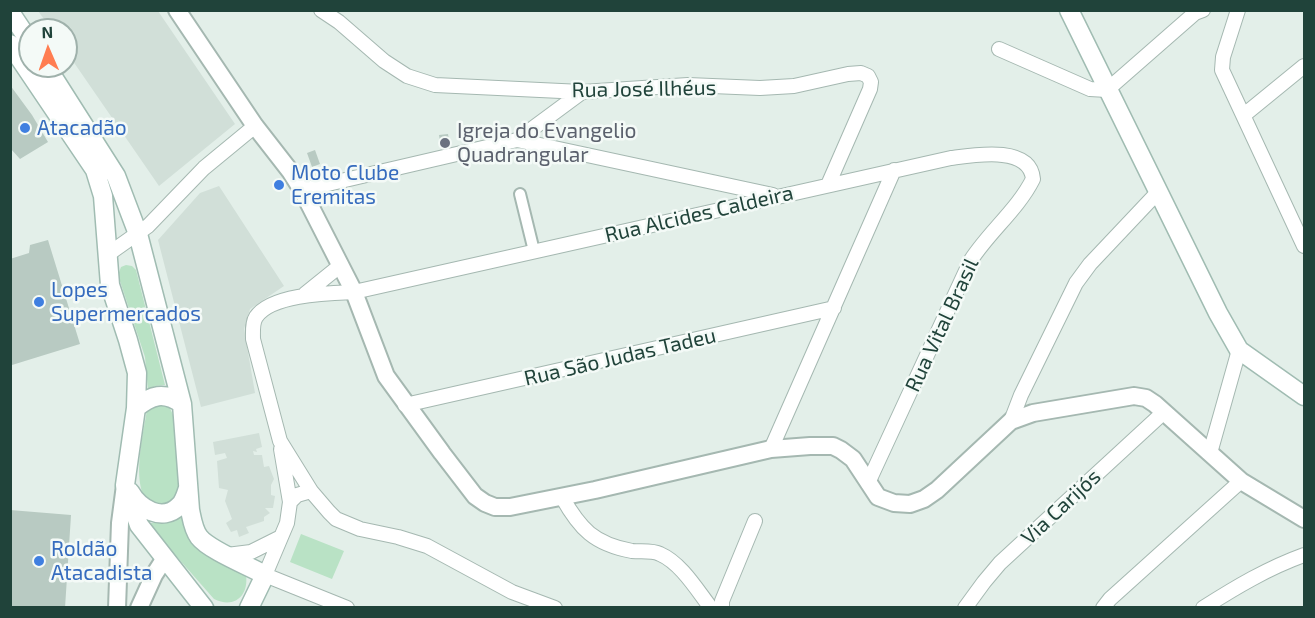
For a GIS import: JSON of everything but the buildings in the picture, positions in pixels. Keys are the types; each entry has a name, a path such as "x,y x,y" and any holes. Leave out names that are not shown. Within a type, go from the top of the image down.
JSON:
{"main road":[{"path":"1069,10 1218,313 1239,350 1305,396"},
{"path":"10,44 95,170 103,196 110,285 137,373 136,408 125,485 165,558 204,608"},
{"path":"54,78 112,168 138,234 182,404 193,525 199,537 210,547 265,575 249,608"},
{"path":"136,408 146,399 154,396 171,397 182,404"},
{"path":"140,516 167,513 178,508 183,501 189,481"}],"street":[{"path":"177,10 255,126 302,190 354,292 386,376 405,405 476,496 485,503 495,507 510,507 771,449 833,446 853,459 878,496 894,503 910,504 924,499 951,478 1011,421 1033,412 1134,396 1146,398 1164,412 1241,482 1305,519"},
{"name":"Rua José Ilhéus","path":"321,10 339,22 384,61 407,75 435,85 582,92 688,86 760,88 794,86 861,73 868,76 871,82 870,89 828,185"},
{"path":"1238,10 1222,57 1222,70 1305,246"},
{"path":"999,49 1090,89 1107,90 1197,11"},
{"path":"1244,115 1305,66"},
{"path":"302,190 517,140 582,92"},
{"path":"107,255 138,234 204,168 255,126"},
{"path":"517,140 778,196"},
{"name":"Rua Alcides Caldeira","path":"305,294 354,292 951,158 987,154 1004,155 1022,160 1029,167 1033,179"},
{"path":"771,449 894,170"},
{"name":"Rua Vital Brasil","path":"868,483 971,260 982,243 1027,190 1033,179"},
{"path":"717,183 725,191 723,206 718,210"},
{"path":"1011,421 1020,395 1076,283 1090,264 1158,192"},
{"path":"520,194 534,251"},
{"path":"341,265 305,294 261,311 255,318 252,328 256,356 280,441 291,502 287,523 265,575 347,608"},
{"name":"Rua São Judas Tadeu","path":"405,405 834,308"},
{"path":"1210,453 1239,350"},
{"name":"Via Carijós","path":"965,608 1000,563 1164,412"},
{"path":"280,441 321,505 336,519 360,529 427,546 512,592 555,608"},
{"path":"1102,608 1241,482"},
{"path":"117,608 120,523 125,485"},
{"path":"291,502 297,495 311,491"},
{"path":"562,497 574,519 596,539 612,546 659,553 682,572 711,608"},
{"path":"722,608 722,601 755,521"},
{"path":"227,555 251,552 281,537"},
{"path":"1203,608 1244,582 1284,562 1305,555"},
{"path":"140,608 154,575 165,558"}],"shaded area":[{"path":"38,11 158,11 235,124 159,186 78,68 78,18 43,18"},
{"path":"219,186 284,286 250,309 244,329 255,393 201,407 158,240 200,193"},
{"path":"259,433 262,447 256,449 257,452 253,451 254,455 262,455 264,467 269,466 274,479 271,485 271,495 275,496 273,508 265,508 270,513 264,517 264,521 246,527 249,533 239,537 237,530 231,532 226,523 232,519 225,501 228,490 219,488 217,461 227,458 225,453 215,455 213,442"}],"green space":[{"path":"126,265 136,270 165,385 155,386 148,390 145,357 118,275 121,267"},
{"path":"158,404 169,406 173,415 179,489 171,500 158,505 148,501 142,492 139,464 147,410"},
{"path":"182,516 199,548 210,558 220,560 246,575 245,589 239,599 221,602 214,599 150,523 162,523"},
{"path":"301,534 344,551 332,579 290,562"}],"place":[{"name":"Atacadão","path":"25,128"},
{"name":"Igreja do Evangelio Quadrangular","path":"445,143"},
{"name":"Moto Clube Eremitas","path":"279,185"},
{"name":"Lopes Supermercados","path":"39,302"},
{"name":"Roldão Atacadista","path":"39,561"}]}
